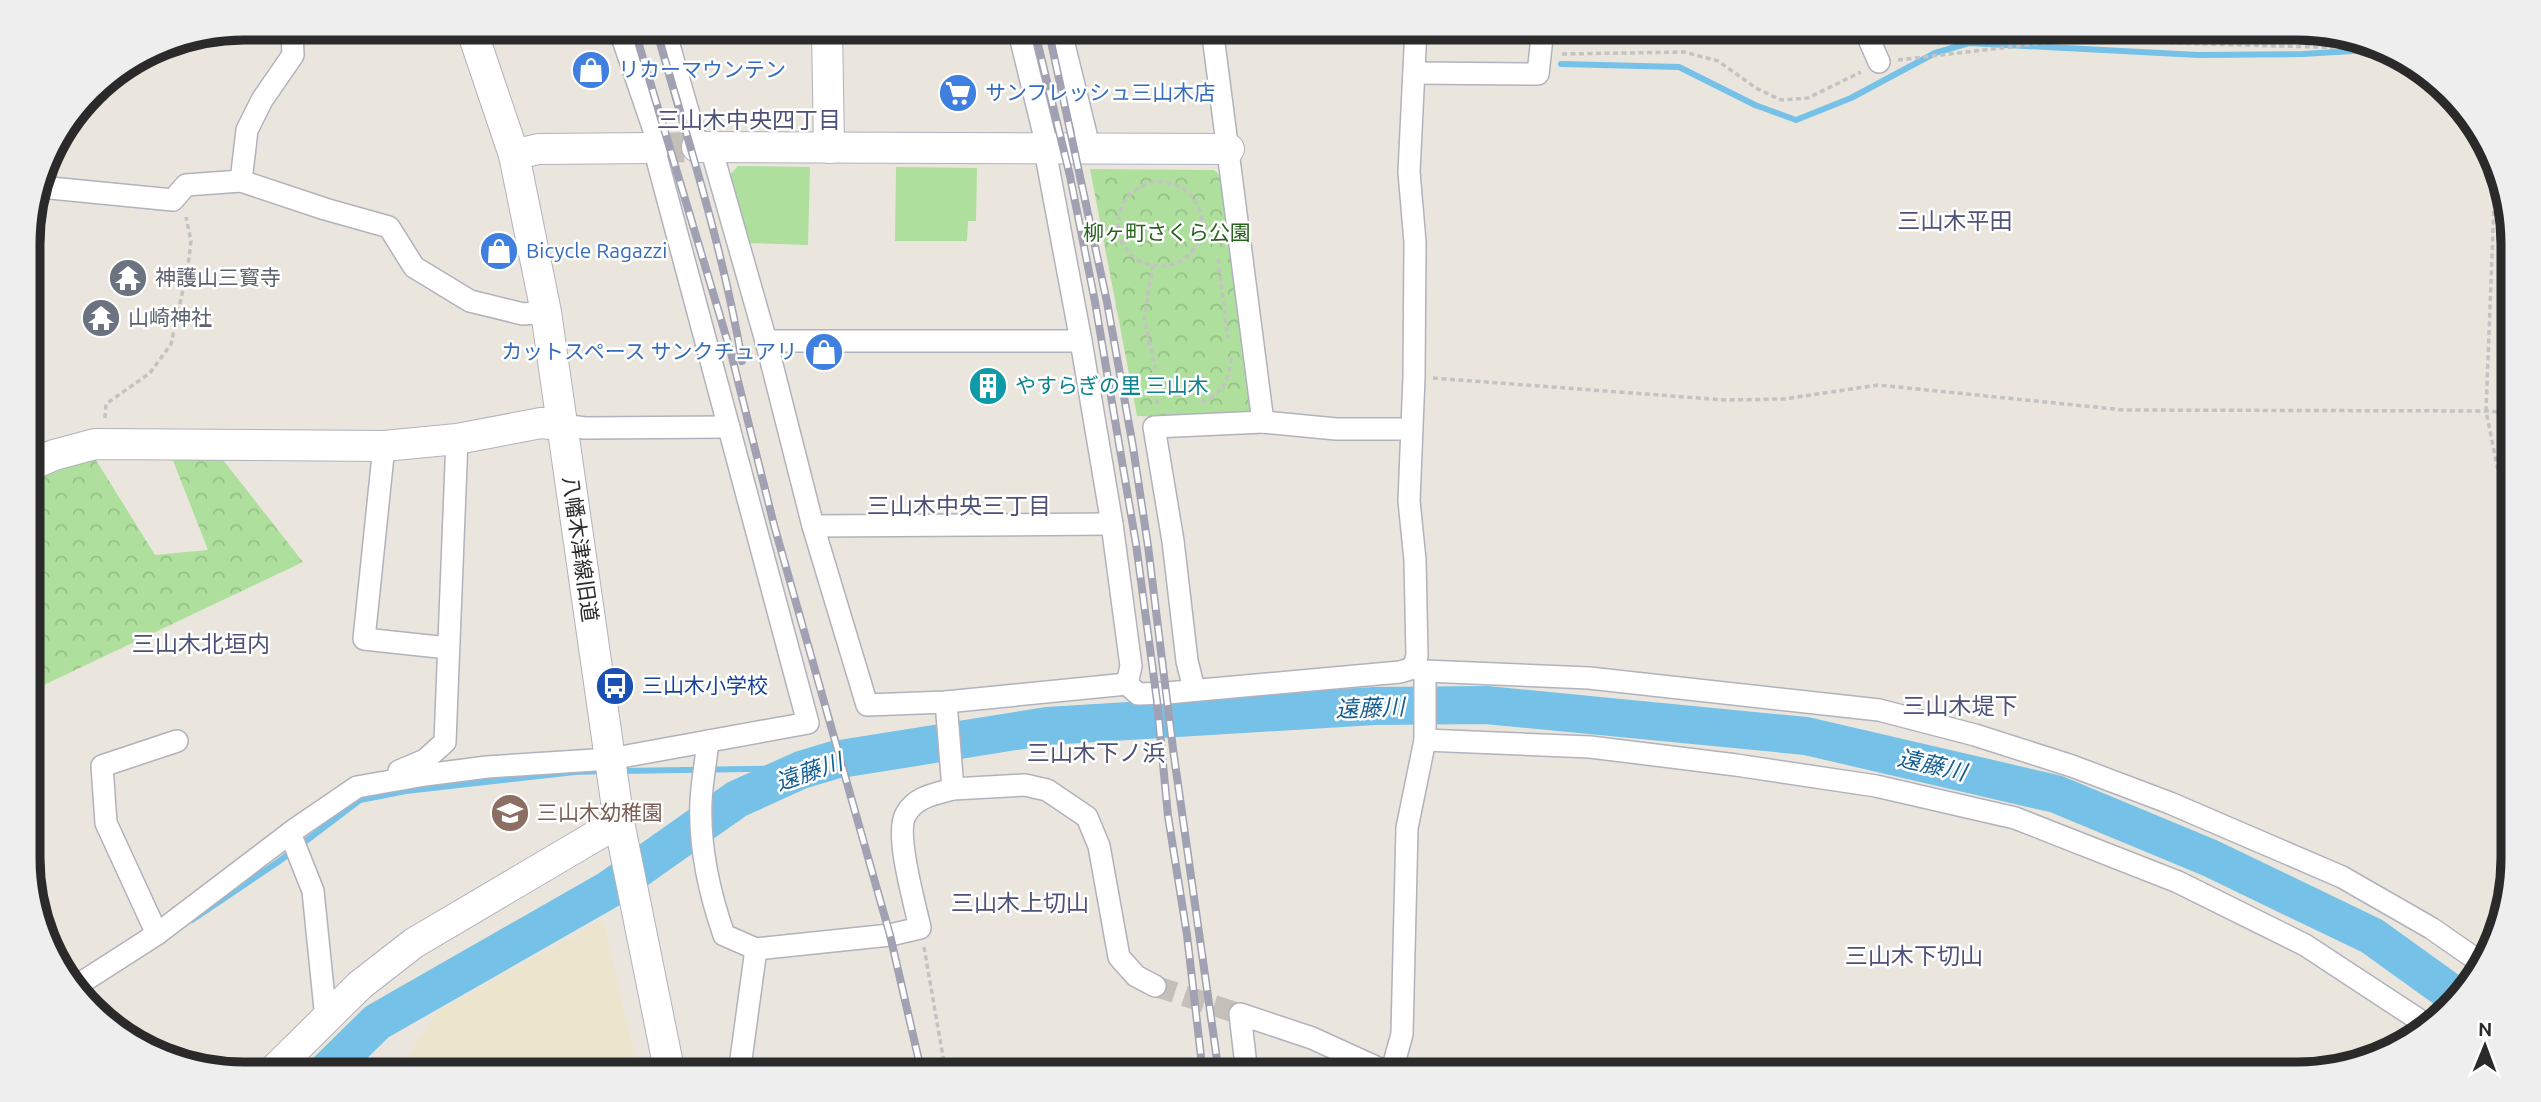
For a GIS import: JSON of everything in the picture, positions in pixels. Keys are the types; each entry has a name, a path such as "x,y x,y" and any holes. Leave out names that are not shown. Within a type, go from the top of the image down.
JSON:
{"street":[{"path":"1394,1061 1402,1034 1407,828 1425,736 1421,674 1417,656 1415,560 1409,501 1414,377 1415,242 1409,172 1416,40"},
{"path":"1415,73 1538,74 1542,40"},
{"path":"1869,40 1879,62"},
{"path":"241,181 247,130 262,100 293,55 292,41"},
{"name":"八幡木津線旧道","path":"475,41 514,155 546,313 621,835 667,1062"},
{"path":"82,982 157,934 290,833 357,787 487,767 610,759 808,723 655,140 623,41"},
{"path":"668,41 766,341 813,526 867,705 946,702 1128,684"},
{"path":"827,41 829,148"},
{"path":"1021,41 1044,142 1112,524 1131,667 1128,684"},
{"path":"1063,41 1086,134"},
{"path":"1215,41 1264,422"},
{"path":"514,155 538,149 655,140"},
{"path":"701,143 829,148 1044,142 1229,149"},
{"path":"48,188 173,200 186,185 241,181 389,227 414,267 470,301 523,314 546,313"},
{"path":"766,341 1081,341"},
{"path":"1194,689 1186,661 1173,541 1154,427 1264,422 1336,429 1411,429"},
{"path":"41,461 95,444 384,446 457,439 541,424 585,428 729,427"},
{"path":"394,780 399,770 425,760 445,742 457,439"},
{"path":"384,446 364,639 448,648"},
{"path":"813,526 1112,524"},
{"path":"1128,684 1138,694 1400,671 1421,674 1589,678 1879,710 1975,735 2072,766 2170,803 2342,877 2431,928 2474,958"},
{"path":"946,702 953,789"},
{"path":"1425,736 1590,747 1736,765 1875,786 2015,818 2178,882 2305,945 2420,1021"},
{"path":"157,934 106,823 102,766 177,741"},
{"path":"708,741 701,801 702,846 711,897 724,935 756,949 878,936 920,928 902,841 905,815 924,796 953,789 1025,785 1047,790 1087,817 1099,846 1119,957 1136,976 1155,986"},
{"path":"290,833 313,891 326,1019"},
{"path":"282,1062 360,985 414,943 621,835"},
{"path":"741,1062 756,949"},
{"path":"1246,1062 1240,1014 1312,1038 1363,1061"}],"path":[{"path":"1541,54 1684,52 1718,61 1756,88 1781,100 1808,98 1879,62 2069,40"},
{"path":"2074,40 2352,48"},
{"path":"1156,181 1183,188 1194,197 1203,223 1194,249 1184,259 1171,265 1153,265 1132,256 1123,244 1118,231 1118,217 1122,204 1131,193 1142,185 1156,181"},
{"path":"105,444 106,404 150,373 171,344 183,295 191,241 180,191"},
{"path":"2494,194 2486,411 2501,485"},
{"path":"1203,223 1216,234 1218,246"},
{"path":"1218,254 1229,343"},
{"path":"1153,265 1144,318 1145,332 1155,368 1157,404 1166,404 1165,426"},
{"path":"1194,404 1215,395 1221,389 1230,372 1231,355"},
{"path":"1414,377 1725,400 1784,399 1878,385 2124,410 2501,412"},
{"path":"920,928 944,1062"}],"shaded area":[{"path":"603,920 636,1062 403,1062 438,1011"}],"green space":[{"path":"738,166 810,167 808,245 747,243 729,176"},
{"path":"896,167 977,168 976,221 968,221 967,241 895,241"},
{"name":"柳ヶ町さくら公園","path":"1090,169 1214,170 1224,179 1256,407 1246,419 1137,416"},
{"path":"220,456 303,562 40,687 41,478 94,457 155,555 208,550 172,458"}],"waterway":[{"path":"1561,64 1679,67 1755,105 1796,120 1851,98 1935,53 1969,43 2198,55 2359,51"},
{"name":"遠藤川","path":"336,1062 377,1022 608,890 737,799 801,770 834,760 1047,726 1374,706 1486,705 1806,736 2056,794 2210,858 2372,936 2450,992"},
{"path":"621,771 807,768"},
{"path":"192,920 278,862 360,800 406,791 603,771"}],"tunnel":[{"path":"654,148 697,147"},
{"path":"1155,986 1240,1014"}],"railway":[{"path":"638,41 731,353 774,525 890,935 919,1062"},
{"path":"660,41 715,235 742,361"},
{"path":"1037,41 1070,176 1095,302 1136,544 1157,701 1168,816 1187,935 1202,1062"},
{"path":"1051,41 1107,302 1133,447 1217,1062"}],"place":[{"name":"リカーマウンテン","path":"591,70"},
{"name":"サンフレッシュ三山木店","path":"958,93"},
{"name":"Bicycle Ragazzi","path":"499,251"},
{"name":"神護山三寳寺","path":"128,278"},
{"name":"山崎神社","path":"101,318"},
{"name":"カットスペース サンクチュアリ","path":"824,352"},
{"name":"やすらぎの里 三山木","path":"988,386"},
{"name":"三山木小学校","path":"615,686"},
{"name":"三山木幼稚園","path":"510,813"}],"district":[{"name":"三山木中央四丁目","path":"749,120"},
{"name":"三山木平田","path":"1955,221"},
{"name":"三山木中央三丁目","path":"959,506"},
{"name":"三山木北垣内","path":"201,644"},
{"name":"三山木堤下","path":"1960,706"},
{"name":"三山木下ノ浜","path":"1096,753"},
{"name":"三山木上切山","path":"1020,903"},
{"name":"三山木下切山","path":"1914,956"}]}
